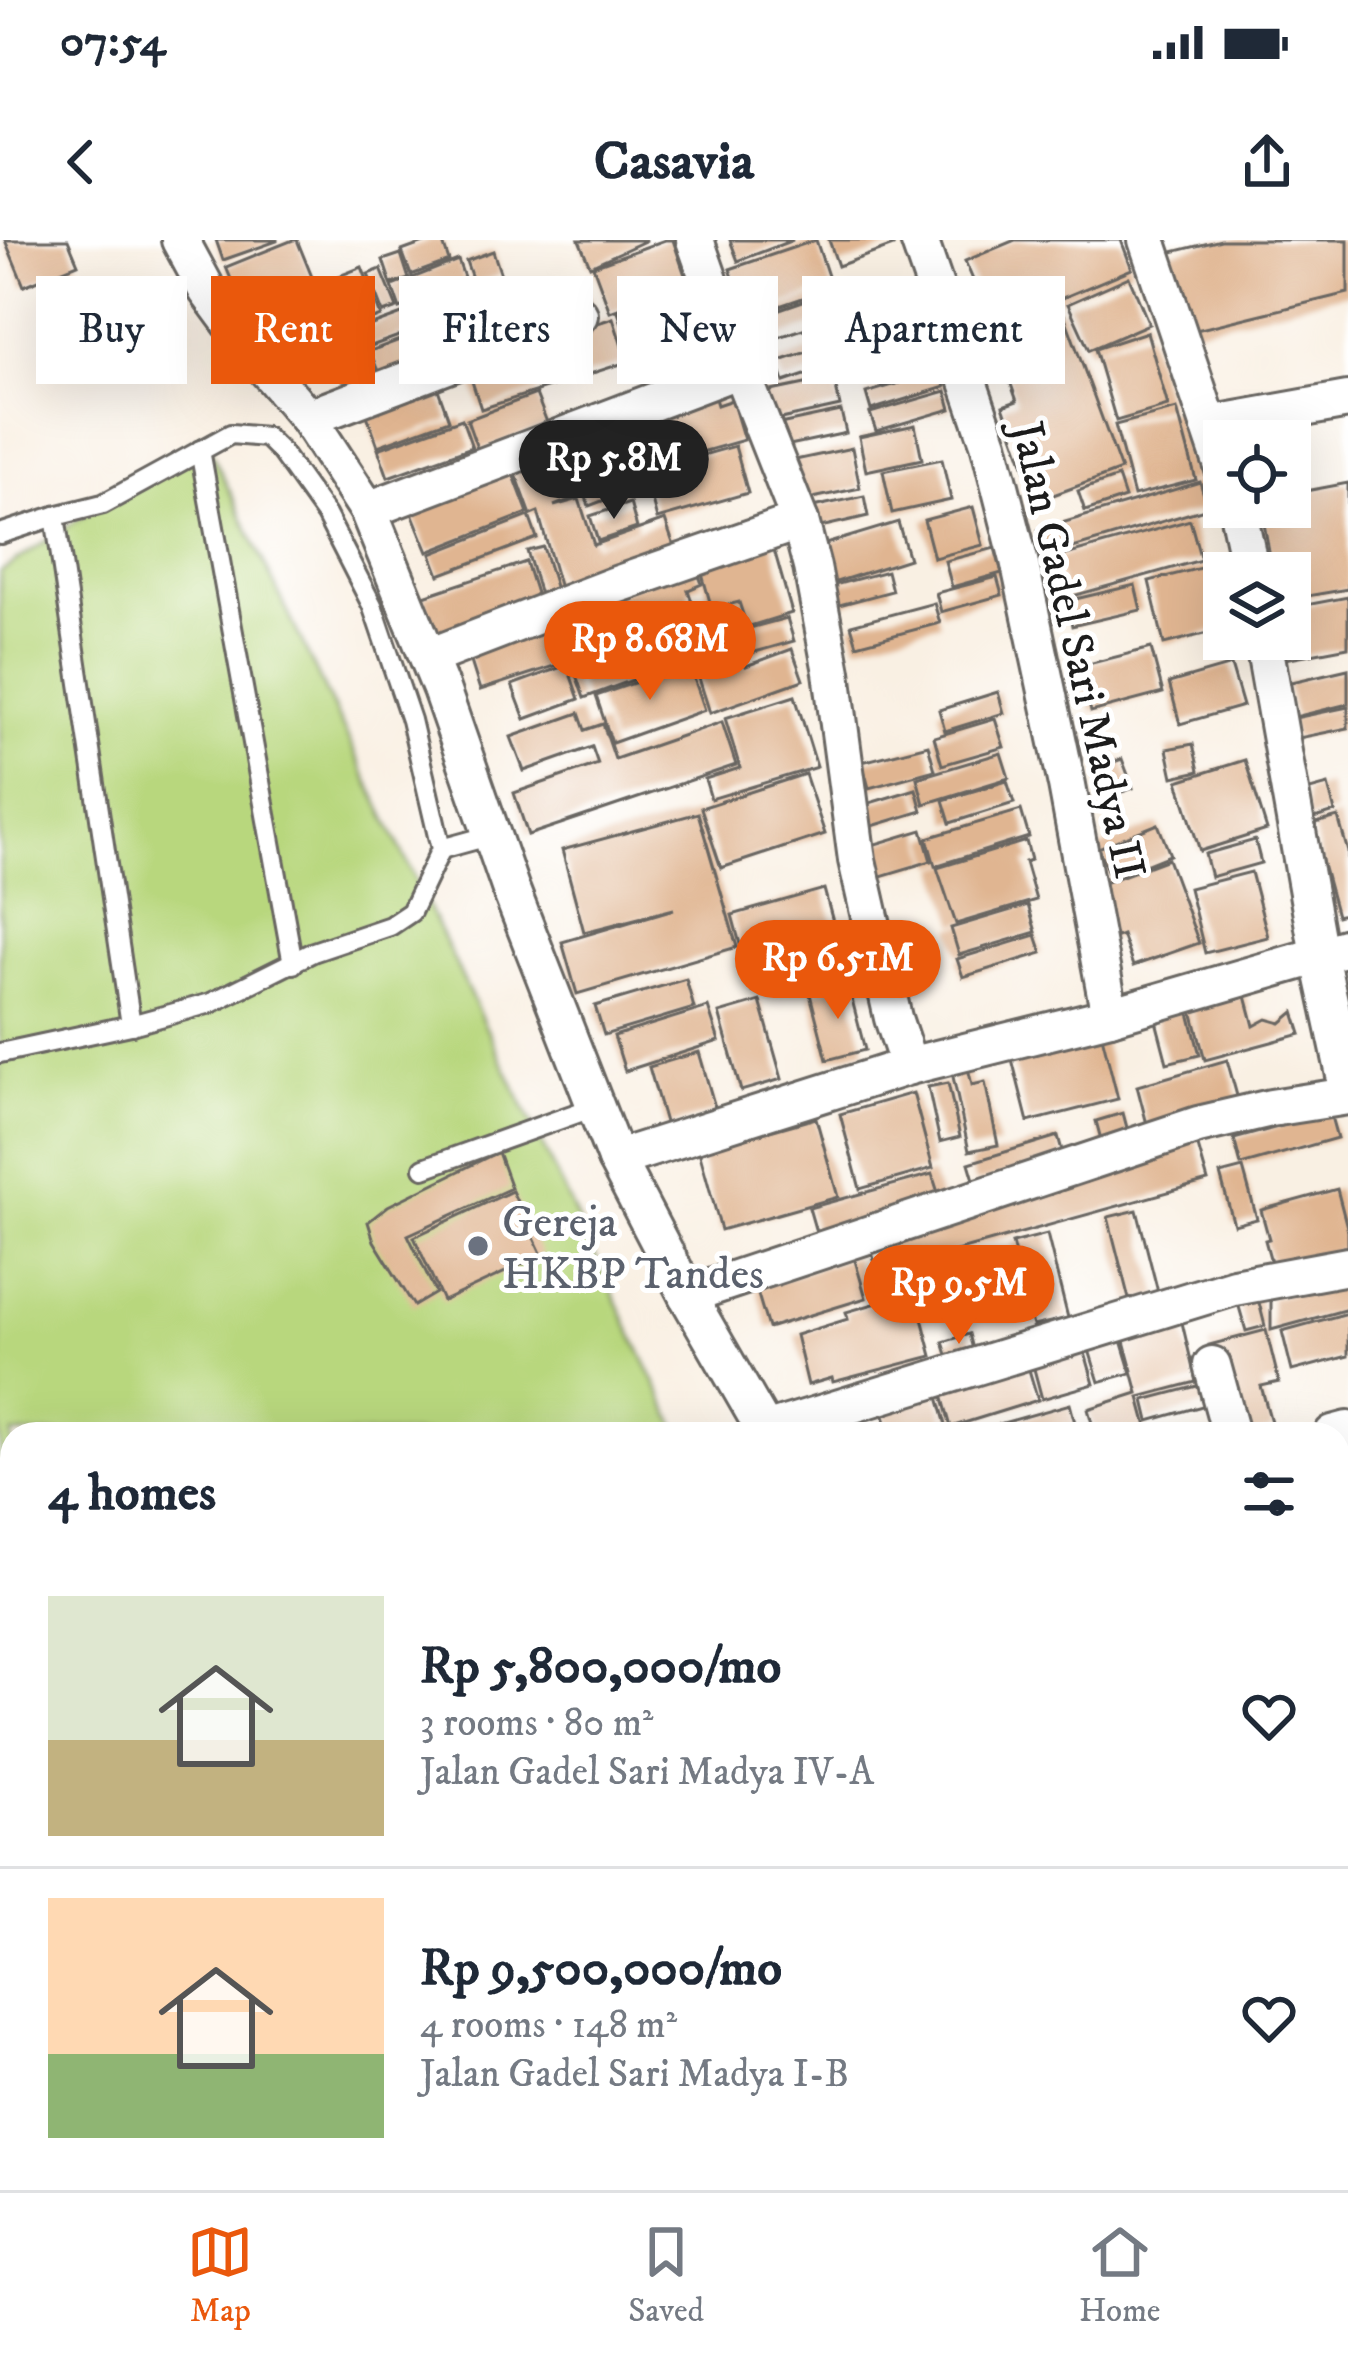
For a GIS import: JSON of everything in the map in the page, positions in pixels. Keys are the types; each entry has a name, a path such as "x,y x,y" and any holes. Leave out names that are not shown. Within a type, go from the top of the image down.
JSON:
{"street":[{"path":"180,240 220,307 308,418 368,510 616,1159 760,1422"},
{"path":"695,240 708,276"},
{"name":"Jalan Gadel Sari Madya II","path":"919,240 989,443 1019,560 1110,1016"},
{"path":"1148,240 1207,420"},
{"path":"308,418 399,383"},
{"path":"368,510 700,384"},
{"path":"746,384 800,521 812,567 832,672 857,860 893,1018 909,1066"},
{"path":"1237,420 1348,400"},
{"path":"428,657 800,521"},
{"path":"687,1295 1198,1125 1348,1092 1334,951 1268,660"},
{"path":"616,1159 909,1066 1110,1016 1334,951"},
{"path":"798,1422 1234,1287 1348,1266"},
{"path":"1212,1365 1229,1422"}],"lane":[{"path":"0,534 103,504 231,434 266,437 326,515 371,605 411,720 442,849 411,912 390,926 313,952 211,1003 0,1053"},
{"path":"200,450 293,964"},
{"path":"56,516 131,1025"},
{"path":"442,849 492,835"},
{"path":"424,1168 597,1106"}],"green space":[{"path":"203,435 674,1422 0,1422 0,572"}],"building":[{"path":"5,240 68,240 78,264 36,276 36,281 24,286"},
{"path":"216,240 277,240 277,241 223,260"},
{"path":"297,240 312,276 230,276 226,267"},
{"path":"442,240 449,261 411,275 402,251"},
{"path":"579,240 647,240 590,266"},
{"path":"673,240 685,276 617,276 617,309 610,312 593,266"},
{"path":"730,240 793,240 738,261"},
{"path":"816,240 828,276 802,276 802,298 778,306 778,276 732,276 730,269"},
{"path":"829,240 891,240 893,246 838,266"},
{"path":"1015,240 1121,240 1132,269 1065,297 1065,276 971,276 965,261"},
{"path":"1221,240 1348,240 1348,293 1184,333 1168,253"},
{"path":"493,251 501,275 471,276 466,261"},
{"path":"401,254 408,276 399,276 399,282 391,284 383,260"},
{"path":"458,260 464,276 417,276"},
{"path":"362,267 365,276 339,276"},
{"path":"381,269 397,308 383,313 375,276 368,274"},
{"path":"1129,277 1149,324 1089,350 1068,304"},
{"path":"802,301 802,329 778,337 778,310"},
{"path":"399,315 399,336 375,345 375,324"},
{"path":"1065,317 1121,470 1037,501 1003,406 1017,401 1011,384 1065,384"},
{"path":"613,318 617,365 593,373 593,325"},
{"path":"1147,332 1168,406 1116,421 1095,349"},
{"path":"399,340 399,374 382,381 375,349"},
{"path":"802,354 802,376 784,382 778,362"},
{"path":"418,384 436,384 449,420 378,446 363,404"},
{"path":"473,384 559,384 481,409"},
{"path":"805,384 835,384 840,406 763,423 757,394"},
{"path":"896,384 945,387 871,410 866,393"},
{"path":"712,389 717,405 732,400 744,440 670,461 654,405"},
{"path":"946,391 951,409 876,431 870,413"},
{"path":"536,394 548,425 478,451 467,420"},
{"path":"1177,409 1196,480 1134,496 1115,425"},
{"path":"841,411 846,433 785,446 780,424"},
{"path":"462,419 472,447 388,477 378,449"},
{"path":"632,421 650,470 735,446 748,493 657,519 644,471 632,476 636,488 589,506 585,494 554,506 579,499 594,545 665,520 675,549 563,599 538,512 531,515 513,466"},
{"path":"915,425 922,459 866,471 859,437"},
{"path":"852,448 860,488 794,502 786,462"},
{"path":"942,459 951,500 892,513 883,471"},
{"path":"511,468 528,513 428,552 410,508"},
{"path":"1118,477 1125,498 1085,511 1078,491"},
{"path":"1200,482 1203,492 1203,509 1046,556 1038,530"},
{"path":"1348,483 1348,589 1311,595 1311,552 1269,552 1265,528 1311,528 1311,490"},
{"path":"864,496 868,516 812,529 808,508"},
{"path":"630,503 637,528 598,541 590,516"},
{"path":"973,507 983,545 934,558 924,520"},
{"path":"529,516 537,538 439,575 431,554"},
{"path":"1190,520 1201,560 1066,598 1055,558"},
{"path":"898,522 909,559 833,583 822,545"},
{"path":"771,539 792,613 747,627 739,602 712,609 698,560"},
{"path":"543,547 560,603 544,608 527,551"},
{"path":"995,548 1002,573 952,587 945,561"},
{"path":"526,562 541,609 439,642 424,596"},
{"path":"694,562 702,584 688,590 697,617 587,658 570,612"},
{"path":"1203,567 1203,634 1164,644 1149,581"},
{"path":"887,571 892,591 832,607 827,587"},
{"path":"997,577 1002,595 941,612 936,593"},
{"path":"1135,585 1141,610 1072,626 1067,601"},
{"path":"1348,597 1348,647 1311,654 1311,604"},
{"path":"934,603 940,623 857,645 851,625"},
{"path":"565,614 579,658 480,690 466,646"},
{"path":"787,618 794,641 727,660 720,636"},
{"path":"697,619 713,663 694,670 690,659 584,698 573,666"},
{"path":"1151,648 1163,693 1091,712 1080,666"},
{"path":"792,649 803,680 710,713 697,672 742,656 746,666"},
{"path":"689,664 705,710 612,743 596,696"},
{"path":"567,665 579,699 525,719 512,685"},
{"path":"1231,665 1243,706 1180,724 1169,683"},
{"path":"1348,669 1348,704 1295,717 1287,683"},
{"path":"998,692 1004,713 945,731 939,710"},
{"path":"795,696 817,767 711,799 705,779 740,768 725,718"},
{"path":"1348,707 1348,728 1294,739 1290,719"},
{"path":"579,713 585,730 603,724 615,759 722,722 736,765 528,835 514,793 598,764 592,747 524,771 511,737"},
{"path":"995,719 1004,747 942,765 934,737"},
{"path":"1193,744 1199,771 1173,777 1167,749"},
{"path":"928,745 935,770 869,788 862,762"},
{"path":"1001,753 1009,778 924,804 917,778"},
{"path":"1122,759 1133,788 1108,797 1097,768"},
{"path":"1245,760 1267,830 1200,851 1178,781"},
{"path":"805,774 825,834 721,868 701,808"},
{"path":"1007,781 1014,803 950,823 943,800"},
{"path":"1328,785 1335,812 1308,820 1306,791"},
{"path":"916,789 922,811 859,830 853,808"},
{"path":"1021,810 1029,837 935,866 927,838"},
{"path":"698,813 737,947 577,994 562,942 674,909 584,932 562,850"},
{"path":"1338,817 1348,852 1348,913 1337,916 1312,824"},
{"path":"1158,824 1170,855 1111,879 1098,848"},
{"path":"922,830 931,861 871,879 862,848"},
{"path":"1255,840 1261,863 1211,877 1205,854"},
{"path":"1026,841 1031,860 1025,862 1036,900 956,924 937,868"},
{"path":"1168,859 1199,943 1133,966 1122,935 1109,940 1090,888"},
{"path":"1251,872 1268,937 1205,953 1189,888"},
{"path":"824,889 845,966 753,992 732,915"},
{"path":"1028,905 1036,932 959,955 951,928"},
{"path":"1036,935 1042,953 963,977 957,959"},
{"path":"686,979 694,1008 604,1035 595,1006"},
{"path":"848,984 865,1050 827,1060 810,994"},
{"path":"1246,996 1254,1026 1267,1019 1281,1023 1294,1012 1301,1034 1205,1060 1191,1007"},
{"path":"760,1001 782,1079 741,1091 719,1013"},
{"path":"708,1007 719,1041 625,1071 614,1036"},
{"path":"1188,1009 1200,1055 1167,1063 1155,1017"},
{"path":"1101,1032 1118,1099 1028,1122 1011,1055"},
{"path":"699,1052 716,1111 666,1126 649,1067"},
{"path":"1227,1060 1239,1103 1148,1128 1137,1086"},
{"path":"968,1068 972,1085 985,1082 998,1145 969,1151 952,1072"},
{"path":"948,1083 960,1137 940,1142 928,1087"},
{"path":"913,1093 933,1168 860,1189 840,1114"},
{"path":"1123,1113 1130,1139 1103,1147 1096,1121"},
{"path":"1330,1113 1337,1138 1241,1165 1234,1139"},
{"path":"816,1118 838,1197 721,1230 699,1151"},
{"path":"1058,1136 1064,1158 975,1183 969,1163"},
{"path":"1195,1136 1208,1181 938,1256 940,1265 880,1282 869,1241"},
{"path":"498,1152 511,1188 408,1235 436,1293 414,1306 374,1241 368,1222 388,1206"},
{"path":"1243,1168 1257,1219 1234,1225 1220,1174"},
{"path":"932,1174 943,1208 820,1246 809,1208"},
{"path":"1337,1189 1348,1248 1273,1269 1261,1210"},
{"name":"Gereja HKBP Tandes","path":"512,1191 542,1255 443,1301 414,1237"},
{"path":"1137,1210 1159,1296 1130,1303 1108,1217"},
{"path":"1047,1234 1068,1318 1033,1326 1012,1243"},
{"path":"854,1257 866,1298 768,1328 756,1288"},
{"path":"942,1267 949,1291 922,1298 915,1275"},
{"path":"1348,1280 1348,1309 1271,1330 1271,1298"},
{"path":"1255,1287 1265,1326 1246,1331 1235,1293"},
{"path":"915,1292 932,1356 808,1385 796,1335 848,1319 846,1312"},
{"path":"1348,1313 1348,1356 1292,1371 1282,1331"},
{"path":"1180,1314 1196,1382 1139,1397 1146,1422 1092,1422 1088,1409 1138,1393 1121,1330"},
{"path":"1117,1327 1131,1373 1099,1382 1085,1337"},
{"path":"1266,1330 1279,1382 1261,1386 1271,1422 1233,1422 1209,1345"},
{"path":"969,1334 974,1353 949,1361 943,1342"},
{"path":"1081,1339 1094,1384 1042,1399 1030,1354"},
{"path":"1027,1363 1038,1400 967,1422 950,1422 940,1388"},
{"path":"1201,1385 1206,1405 1149,1421 1144,1400"},
{"path":"936,1390 945,1422 886,1422 881,1406"},
{"path":"1070,1404 1075,1422 1007,1422"}],"place":[{"name":"Gereja HKBP Tandes","path":"478,1246"}]}
